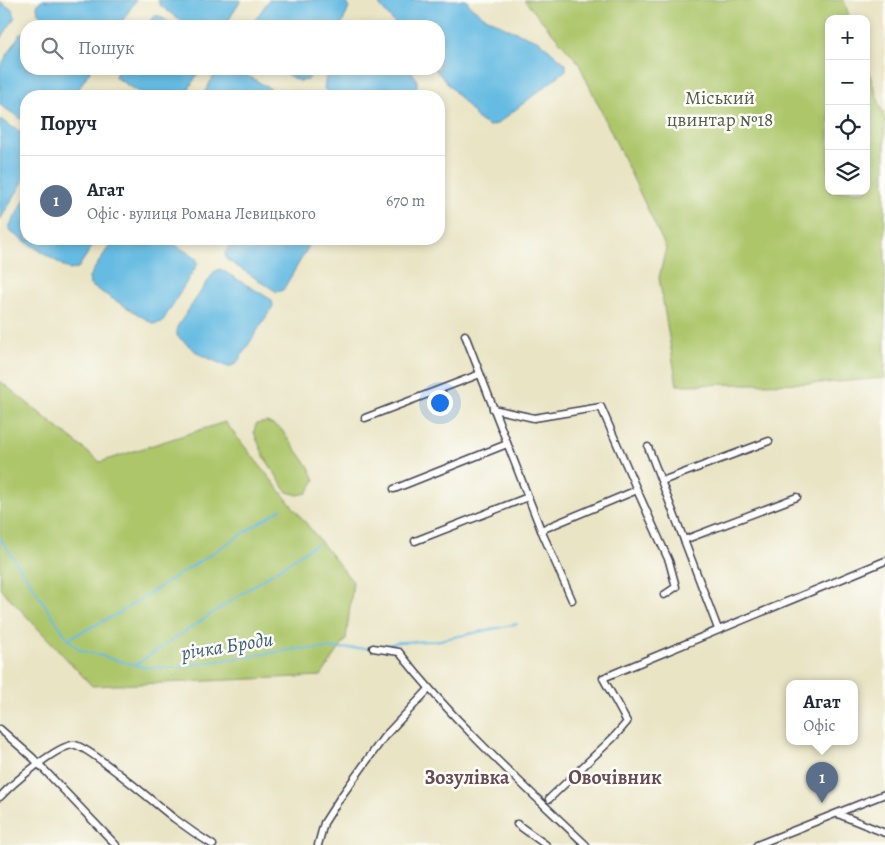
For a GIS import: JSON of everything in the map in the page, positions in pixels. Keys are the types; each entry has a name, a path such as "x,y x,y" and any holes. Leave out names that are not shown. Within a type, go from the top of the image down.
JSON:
{"street":[{"path":"465,335 528,498 572,600"},
{"path":"365,418 480,374"},
{"path":"494,409 534,418 601,407 669,561 676,587 664,595"},
{"path":"662,481 769,441"},
{"path":"394,489 507,444"},
{"path":"648,447 718,629"},
{"path":"541,530 637,490"},
{"path":"684,540 797,497"},
{"path":"415,541 528,498"},
{"path":"549,799 614,737 627,722 603,678 885,561"},
{"path":"373,648 399,652 428,690 500,764 586,845"},
{"path":"318,845 324,823 345,791 384,737 428,690"},
{"path":"0,729 39,764 116,845"},
{"path":"0,797 51,755 72,745 83,747 181,823 213,845"},
{"path":"757,845 768,843 885,794"},
{"path":"838,814 885,834"},
{"path":"517,824 546,845"}],"green space":[{"name":"Міський цвинтар №18","path":"524,0 844,0 849,15 825,15 825,195 870,195 870,76 885,120 885,378 825,383 677,385 659,278 666,248 578,62"},
{"path":"0,381 100,462 225,422 353,582 346,639 321,676 92,686 0,588"},
{"path":"267,422 281,429 309,467 315,480 307,493 298,495 287,492 265,458 254,432 256,424"}],"water":[{"path":"41,0 136,0 123,20 49,20 38,13 37,6"},
{"path":"158,0 241,0 229,20 179,20 160,5"},
{"path":"269,0 344,0 349,8 344,20 255,20"},
{"path":"379,0 466,0 470,6 485,17 539,41 566,64 566,70 497,124 489,126 480,121 440,75 445,75 445,20 392,20 380,6"},
{"path":"0,2 13,10 15,17 0,40"},
{"path":"155,16 159,16 165,20 151,20"},
{"path":"20,34 20,75 87,75 78,90 20,90 20,118 0,105 0,67"},
{"path":"116,75 197,75 188,90 135,90 115,77"},
{"path":"214,75 246,75 273,90 206,90"},
{"path":"288,75 311,75 308,80 299,81"},
{"path":"413,75 417,85 414,90 325,90 326,76"},
{"path":"0,119 20,132 20,187 0,220"},
{"path":"20,208 20,238 9,231 10,225"},
{"path":"31,245 93,245 78,268 70,270"},
{"path":"110,245 175,245 196,258 198,263 162,322 154,324 90,285 89,277"},
{"path":"230,245 309,245 283,290 277,292 226,259 225,253"},
{"path":"220,269 272,300 273,306 236,364 228,367 199,354 177,336 177,327 214,272"}],"waterway":[{"path":"68,639 119,613 281,509"},
{"name":"річка Броди","path":"0,538 68,639 80,650 142,667 170,668 297,649 372,648"},
{"path":"135,665 316,544"},
{"name":"річка Броди","path":"379,647 399,642 435,641 517,624"}],"place":[{"name":"Агат","path":"822,803"}],"district":[{"name":"Зозулівка","path":"467,777"},
{"name":"Овочівник","path":"615,777"}]}
